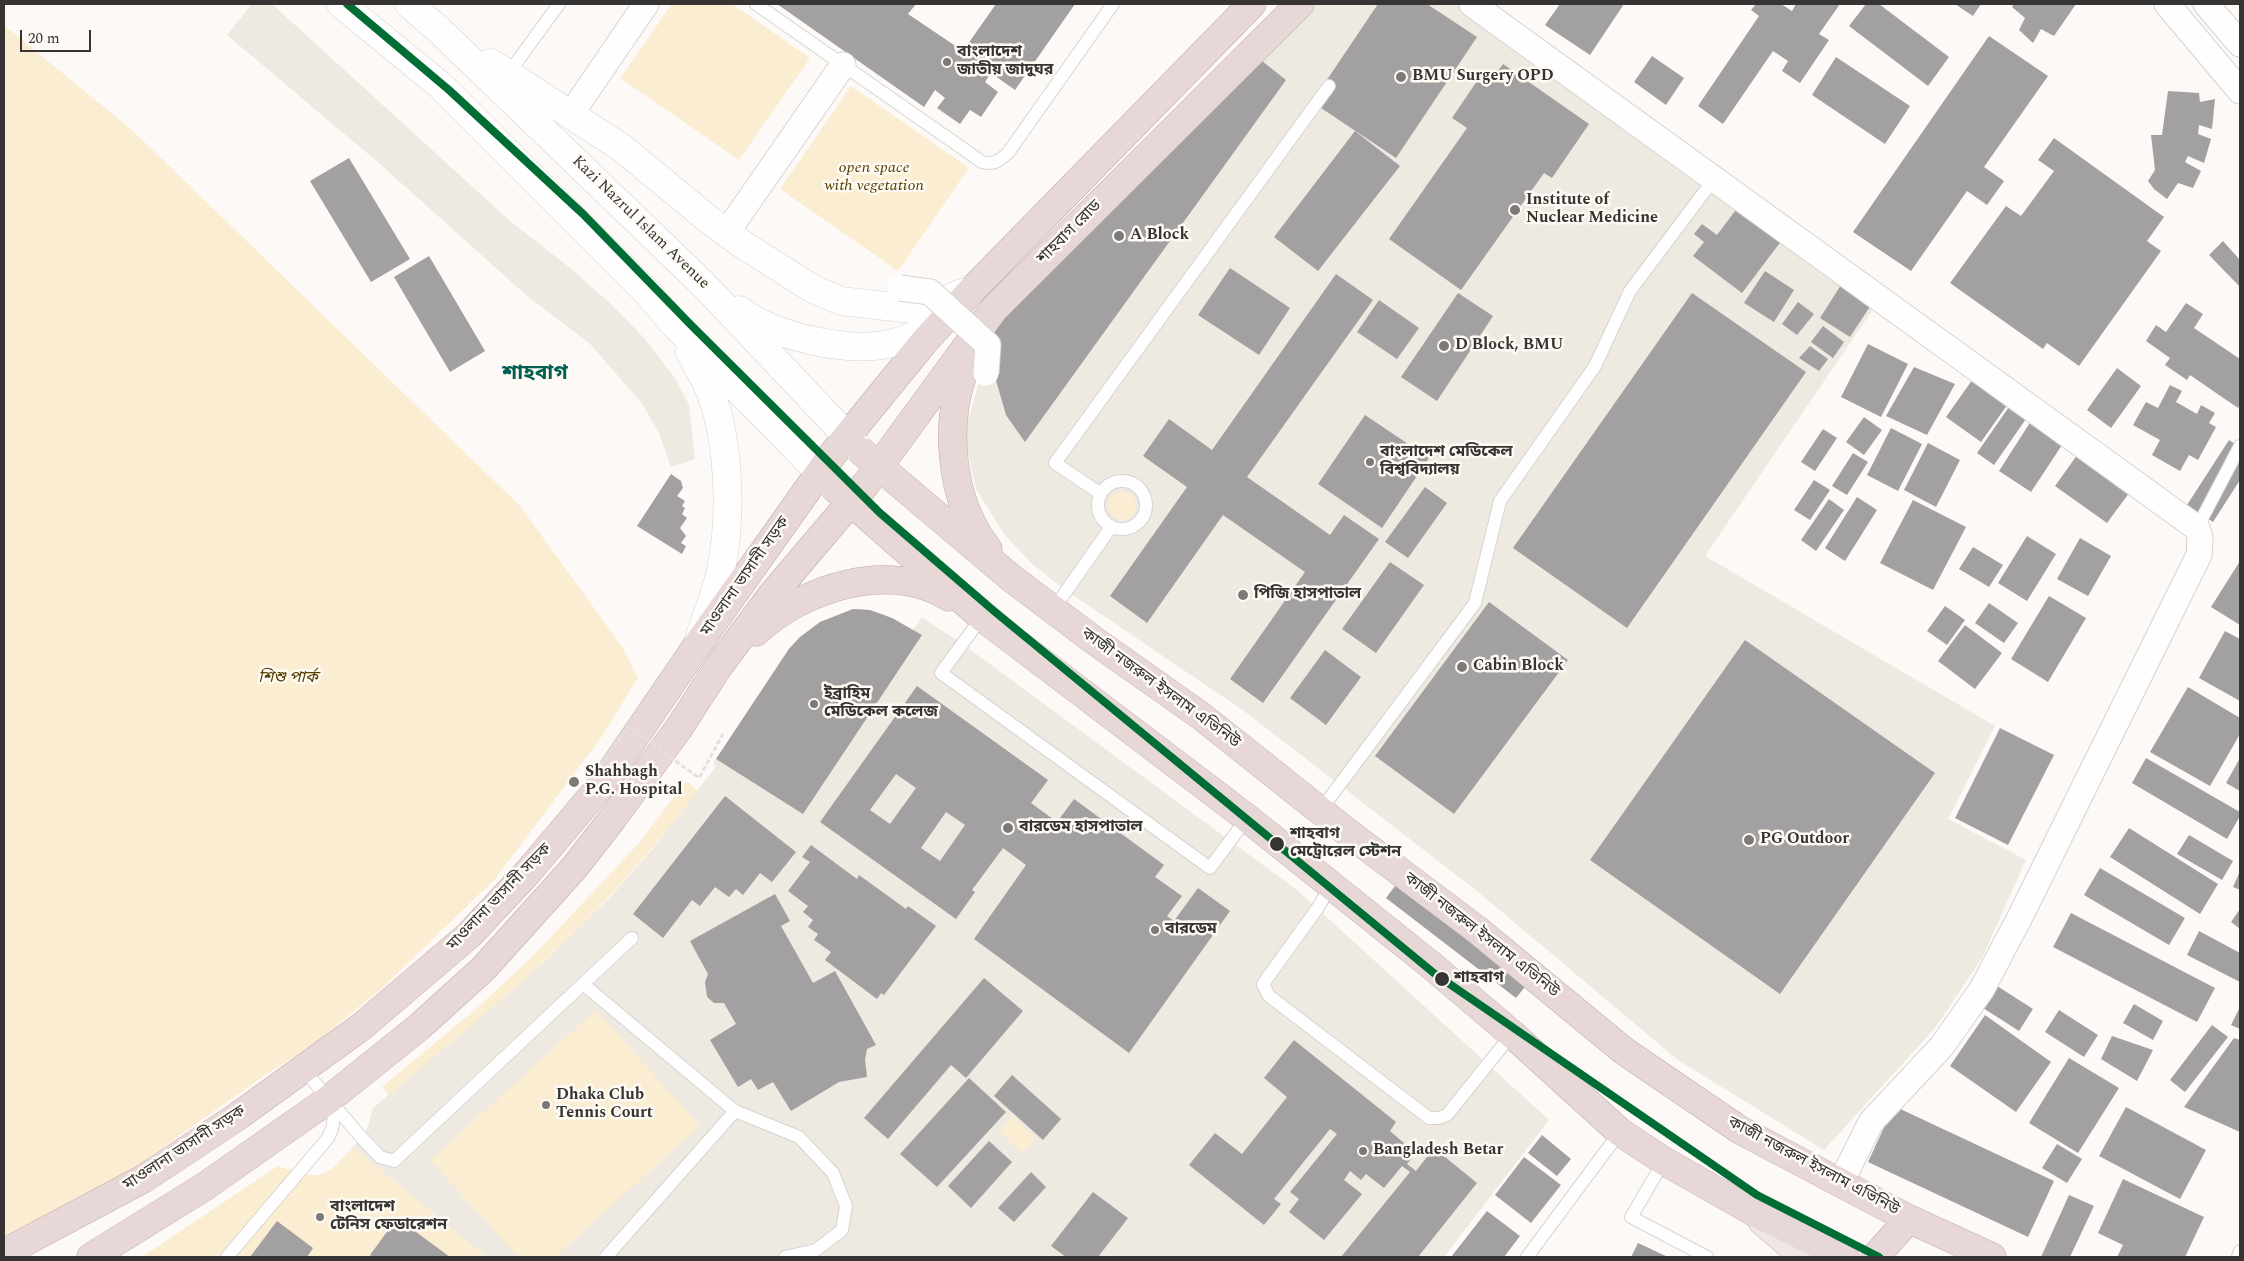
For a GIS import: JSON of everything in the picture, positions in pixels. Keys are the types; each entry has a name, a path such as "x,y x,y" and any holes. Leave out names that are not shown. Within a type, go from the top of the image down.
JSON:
{"highway":[{"name":"শাহবাগ রোড","path":"849,470 924,342 975,287 1252,4"},
{"name":"শাহবাগ রোড","path":"849,470 994,309 1300,4"},
{"path":"994,309 969,360 957,394 953,437 956,471 964,505 977,535 1010,578"},
{"path":"849,470 982,617"},
{"name":"কাজী নজরুল ইসলাম এভিনিউ","path":"849,470 1010,578 1201,716 1320,811 1476,929 1624,1051 1740,1130 1909,1219 1992,1257"},
{"name":"মাওলানা ভাসানী সড়ক","path":"4,1253 143,1179 361,1027 469,935 522,879 604,782 696,647 849,470"},
{"name":"মাওলানা ভাসানী সড়ক","path":"91,1257 332,1104 483,969 549,898 574,868 655,762 719,666 771,596 849,470"},
{"path":"719,666 769,620 802,599 853,583 887,579 916,584 940,592 982,617 1247,818 1432,966 1512,1034 1620,1132 1664,1160 1752,1210 1845,1257"},
{"path":"1875,1257 1909,1219"},
{"path":"1902,1257 1909,1219"}],"main road":[{"path":"341,4 441,86 648,293 673,323 849,470"},
{"name":"Kazi Nazrul Islam Avenue","path":"409,4 440,30 705,286 849,470"},
{"path":"440,30 622,148 726,232 806,285 840,301 882,307 919,308 934,306 975,287"},
{"path":"705,286 755,322 803,340 851,346 893,343 933,325 975,287"},
{"path":"673,323 707,384 719,425 727,467 727,517 721,570 696,647"},
{"path":"1752,1210 1769,1228 1804,1257"}],"street":[{"path":"571,114 646,4"},
{"path":"1472,4 2197,528 2200,538 2198,555 2020,920 1982,989 1942,1046 1871,1122 1840,1184"},
{"path":"2166,4 2240,92"},
{"path":"2206,4 2240,44"},
{"path":"2221,68 2240,52"},
{"path":"726,232 843,65"},
{"path":"900,288 930,292 988,345 986,373"}],"lane":[{"path":"508,74 559,4"},
{"path":"756,4 982,162 991,164 999,161 1008,153 1113,4"},
{"path":"1101,494 1055,463 1329,86"},
{"path":"1320,811 1475,603 1500,501 1596,366 1630,292 1714,179"},
{"path":"2197,528 2240,446"},
{"path":"1126,482 1134,485 1144,497 1144,514 1140,520 1126,529 1111,527 1100,516 1098,502 1101,494 1112,484 1126,482"},
{"path":"1053,610 1111,527"},
{"path":"982,617 941,673 1210,868 1247,818"},
{"path":"1331,886 1317,909 1263,984 1269,996 1429,1118 1439,1118 1447,1115 1512,1034"},
{"path":"303,1069 380,1157 394,1161 632,938"},
{"path":"583,984 735,1111 799,1137 833,1173 846,1206 842,1230 816,1250 785,1257"},
{"path":"227,1257 328,1138 332,1129 332,1104"},
{"path":"606,1257 735,1111"},
{"path":"1527,1257 1620,1132"},
{"path":"1664,1160 1631,1217 1707,1257"},
{"path":"2238,1257 2240,1251"}],"path":[{"path":"601,765 628,727 699,778 723,734"}],"shaded area":[{"path":"252,4 272,4 510,221 569,267 611,304 644,338 675,378 689,405 695,459 671,467 659,433 641,402 590,344 526,295 380,164 227,35"},
{"name":"বাংলাদেশ মেডিকেল বিশ্ববিদ্যালয়","path":"1312,4 1464,4 1880,299 1705,556 1995,726 1948,819 2026,860 1982,958 1935,1028 1824,1150 1678,1060 1477,891 1244,711 1061,587 1031,563 1004,534 976,489 964,435 991,339 1001,316"},
{"path":"853,609 870,610 892,618 913,630 922,617 968,648 1297,890 1549,1120 1444,1257 486,1257 353,1147 368,1127 373,1108 543,963 612,895 650,852 716,766 713,764 716,759 788,649 820,622"}],"green space":[{"path":"672,4 732,4 810,58 739,160 620,78"},
{"name":"শিশু পার্ক","path":"4,25 132,130 520,506 623,648 638,678 600,739 495,879 382,988 311,1046 265,1075 117,1180 64,1210 4,1236"},
{"name":"open space with vegetation","path":"851,86 969,168 898,271 780,189"},
{"path":"1122,492 1132,496 1136,506 1132,516 1122,520 1112,516 1108,506 1112,496"},
{"path":"686,781 698,791 643,859 604,902 523,980 389,1095 382,1087 476,1009 534,955 639,843"},
{"name":"Dhaka Club Tennis Court","path":"596,1010 700,1126 555,1257 518,1257 430,1160"},
{"path":"1013,1116 1036,1138 1022,1153 999,1131"},
{"name":"বাংলাদেশ টেনিস ফেডারেশন","path":"353,1147 486,1257 142,1257 278,1166 312,1175 320,1175 334,1167"}],"building":[{"name":"বাংলাদেশ জাতীয় জাদুঘর","path":"777,4 916,4 908,14 963,51 996,4 1075,4 1015,90 991,73 985,82 998,92 981,117 970,110 960,124 937,108 945,98 935,90 924,107"},
{"path":"1378,4 1427,4 1477,37 1396,158 1312,102"},
{"path":"1560,4 1624,4 1590,55 1545,25"},
{"path":"1756,4 1781,4 1792,11 1796,4 1840,4 1819,34 1829,40 1800,83 1782,71 1788,61 1773,51 1723,124 1698,106 1759,16 1751,10"},
{"path":"1866,4 1879,4 1949,57 1928,86 1849,26"},
{"path":"1955,4 1981,4 1973,16"},
{"path":"2014,4 2076,4 2054,36 2041,29 2033,43 2019,30 2025,18 2012,7"},
{"path":"1989,36 2048,76 1984,167 2004,181 1987,205 1967,191 1911,271 1853,232"},
{"path":"1652,56 1684,78 1666,105 1634,82"},
{"path":"1257,57 1286,80 1025,442 1006,415 995,377 993,353 995,332 1004,314"},
{"path":"1836,57 1910,106 1885,144 1812,95"},
{"path":"1503,64 1589,124 1552,178 1544,173 1461,290 1389,239 1467,128 1452,118 1477,81 1487,87"},
{"path":"2168,91 2199,93 2200,102 2215,99 2212,129 2199,125 2198,134 2211,139 2204,163 2188,156 2185,162 2201,171 2193,188 2178,183 2167,199 2154,189 2148,181 2155,170 2151,135 2162,135"},
{"path":"1355,131 1400,166 1318,271 1274,237"},
{"path":"2054,138 2164,217 2147,241 2161,251 2079,366 2047,343 2043,349 1950,283 2006,206 2021,216 2054,171 2038,160"},
{"path":"349,158 410,259 371,282 310,181"},
{"path":"1741,203 1785,236 1742,293 1693,256 1704,242 1694,234 1702,224 1717,235"},
{"path":"2223,241 2240,260 2240,287 2209,255"},
{"path":"429,256 485,351 450,372 394,277"},
{"path":"1230,268 1290,308 1259,355 1198,315"},
{"path":"1765,271 1794,290 1774,322 1744,303"},
{"path":"1336,274 1373,300 1247,477 1330,535 1344,515 1379,539 1263,703 1230,679 1305,572 1223,515 1147,623 1110,596 1187,487 1143,456 1169,419 1212,450"},
{"path":"1841,285 1871,305 1850,337 1820,318"},
{"path":"1458,293 1493,316 1437,401 1401,377"},
{"path":"1692,293 1806,372 1627,628 1513,548"},
{"path":"1379,300 1419,328 1397,359 1357,332"},
{"path":"1798,302 1814,314 1797,335 1782,324"},
{"path":"2186,303 2203,314 2194,328 2240,359 2240,404 2238,408 2190,375 2187,380 2165,365 2170,358 2146,341 2156,325 2166,332"},
{"path":"1823,326 1844,342 1833,358 1811,342"},
{"path":"1868,344 1908,364 1881,417 1841,397"},
{"path":"1810,346 1828,359 1819,371 1799,358"},
{"path":"1914,367 1955,384 1927,435 1886,416"},
{"path":"2117,368 2141,386 2111,428 2087,410"},
{"path":"1975,376 2010,401 1981,442 1946,417"},
{"path":"2170,385 2182,391 2176,402 2197,414 2201,405 2215,413 2209,423 2216,427 2198,460 2189,455 2180,471 2152,455 2160,440 2133,425 2146,402 2158,408"},
{"path":"2011,404 2028,416 1994,465 1977,453"},
{"path":"1365,415 1429,458 1382,528 1318,484"},
{"path":"1864,417 1882,430 1864,455 1846,442"},
{"path":"2033,418 2066,439 2031,492 1999,471"},
{"path":"1891,428 1922,444 1898,491 1867,475"},
{"path":"1823,429 1837,438 1815,471 1801,462"},
{"path":"2229,440 2240,447 2240,480 2213,522 2187,505"},
{"path":"1928,443 1960,460 1936,507 1904,490"},
{"path":"2080,451 2132,489 2107,523 2055,486"},
{"path":"1853,453 1868,462 1847,495 1832,486"},
{"path":"671,474 681,481 683,488 677,496 685,501 682,506 685,508 682,514 687,518 680,528 686,536 681,543 686,546 682,554 637,526"},
{"path":"1814,480 1830,490 1810,520 1794,510"},
{"path":"1425,487 1447,503 1408,558 1385,542"},
{"path":"1857,497 1877,510 1845,561 1825,548"},
{"path":"1829,499 1844,510 1816,551 1801,540"},
{"path":"1913,500 1966,527 1933,590 1880,563"},
{"path":"2027,536 2056,554 2027,601 1998,583"},
{"path":"2080,538 2111,556 2088,596 2057,579"},
{"path":"1973,547 2003,565 1989,587 1959,569"},
{"path":"2240,561 2240,625 2211,607"},
{"path":"1390,562 1424,585 1376,653 1342,629"},
{"path":"2049,596 2086,618 2048,682 2011,659"},
{"path":"1489,602 1568,660 1454,814 1375,756"},
{"path":"1989,603 2018,623 2004,643 1975,623"},
{"path":"1945,606 1965,620 1947,645 1927,631"},
{"name":"ইব্রাহিম মেডিকেল কলেজ","path":"853,609 870,610 892,618 922,635 803,814 716,759 789,649 800,637 820,622"},
{"path":"1965,625 2002,653 1975,689 1938,661"},
{"path":"2225,631 2240,639 2240,701 2199,678"},
{"path":"1745,640 1935,773 1780,994 1590,860"},
{"path":"1325,650 1361,677 1326,725 1290,698"},
{"path":"917,686 1048,780 1031,803 1057,822 1074,799 1164,865 1155,877 1182,896 1167,916 1174,921 1198,888 1230,911 1129,1053 974,939 1026,865 1003,848 972,890 975,892 956,919 820,822","holes":["896,774 916,788 890,824 870,810","946,812 965,825 940,861 921,848"]},
{"path":"2188,687 2240,718 2240,734 2210,786 2150,752"},
{"path":"2000,728 2054,755 2008,845 1955,818"},
{"path":"2146,758 2240,812 2240,816 2227,839 2132,783"},
{"path":"2240,758 2240,791 2226,783"},
{"path":"725,796 796,852 772,882 760,873 743,895 736,889 729,897 715,887 700,906 692,900 663,938 633,914"},
{"path":"2129,828 2218,884 2200,914 2110,857"},
{"path":"2189,835 2233,861 2222,880 2177,854"},
{"path":"811,845 857,879 859,875 906,909 908,906 936,926 884,995 881,993 877,999 825,960 831,952 814,940 818,934 808,927 813,920 803,912 808,906 788,891 810,862 802,857"},
{"path":"2100,868 2185,918 2169,945 2084,895"},
{"path":"2240,871 2240,890 2233,887"},
{"path":"1401,878 1532,978 1516,998 1386,898"},
{"path":"775,894 790,921 781,926 813,983 835,971 876,1045 867,1049 865,1060 867,1077 839,1082 791,1111 773,1082 758,1090 751,1079 738,1087 710,1040 736,1024 724,1003 714,1003 707,997 705,982 708,974 690,941"},
{"path":"2240,909 2240,929 2231,922"},
{"path":"2071,913 2215,988 2197,1022 2053,947"},
{"path":"2199,931 2240,953 2240,982 2187,955"},
{"path":"984,978 1023,1011 966,1078 951,1065 888,1139 864,1118"},
{"path":"1994,984 2033,1009 2019,1031 1980,1006"},
{"path":"2134,1004 2163,1021 2153,1040 2123,1023"},
{"path":"2240,1007 2240,1029 2231,1025"},
{"path":"2059,1010 2098,1035 2084,1057 2045,1032"},
{"path":"1985,1015 2051,1062 2016,1112 1950,1066"},
{"path":"2212,1025 2228,1037 2185,1092 2170,1080"},
{"path":"2112,1036 2153,1050 2137,1081 2101,1059"},
{"path":"2234,1038 2240,1040 2240,1132 2184,1107"},
{"name":"Bangladesh Betar","path":"1294,1040 1396,1122 1390,1131 1404,1143 1400,1148 1412,1158 1407,1164 1416,1171 1434,1148 1477,1183 1418,1257 1341,1257 1410,1172 1402,1166 1384,1188 1366,1174 1361,1180 1350,1171 1344,1180 1362,1194 1324,1240 1289,1212 1299,1199 1290,1192 1337,1134 1330,1129 1274,1199 1281,1204 1264,1225 1189,1165 1215,1133 1242,1154 1287,1097 1264,1078"},
{"path":"2069,1058 2119,1088 2078,1153 2029,1123"},
{"path":"1012,1075 1061,1119 1043,1140 994,1096"},
{"path":"969,1078 1006,1112 937,1187 900,1154"},
{"path":"1894,1106 2054,1181 2028,1237 1868,1162"},
{"path":"2126,1107 2206,1150 2180,1199 2099,1156"},
{"path":"1542,1135 1571,1159 1557,1176 1528,1153"},
{"path":"989,1141 1012,1162 971,1208 948,1186"},
{"path":"2057,1144 2082,1159 2067,1183 2042,1168"},
{"path":"1524,1157 1561,1185 1531,1223 1495,1195"},
{"path":"1031,1172 1046,1187 1014,1222 998,1208"},
{"path":"2123,1179 2204,1217 2185,1257 2117,1257 2123,1245 2098,1233"},
{"path":"1093,1192 1128,1218 1098,1257 1066,1257 1051,1246"},
{"path":"2069,1195 2094,1206 2070,1257 2041,1257"},
{"path":"1487,1211 1520,1236 1504,1257 1451,1257"},
{"path":"397,1218 450,1257 372,1257 370,1255"},
{"path":"277,1221 313,1248 307,1257 250,1257"},
{"path":"1638,1243 1668,1257 1631,1257"}],"transit line":[{"path":"347,4 449,90 583,214 691,325 880,513 994,611 1435,974 1757,1195 1879,1257"}],"place":[{"name":"বাংলাদেশ জাতীয় জাদুঘর","path":"947,62"},
{"name":"BMU Surgery OPD","path":"1401,77"},
{"name":"Institute of Nuclear Medicine","path":"1515,210"},
{"name":"A Block","path":"1119,236"},
{"name":"D Block, BMU","path":"1444,346"},
{"name":"বাংলাদেশ মেডিকেল বিশ্ববিদ্যালয়","path":"1370,462"},
{"name":"পিজি হাসপাতাল","path":"1243,595"},
{"name":"Cabin Block","path":"1462,667"},
{"name":"ইব্রাহিম মেডিকেল কলেজ","path":"814,704"},
{"name":"Shahbagh P.G. Hospital","path":"574,782"},
{"name":"বারডেম হাসপাতাল","path":"1008,828"},
{"name":"PG Outdoor","path":"1749,840"},
{"name":"শাহবাগ মেট্রোরেল স্টেশন","path":"1277,844"},
{"name":"বারডেম","path":"1155,930"},
{"name":"শাহবাগ","path":"1442,979"},
{"name":"Dhaka Club Tennis Court","path":"546,1105"},
{"name":"Bangladesh Betar","path":"1363,1151"},
{"name":"বাংলাদেশ টেনিস ফেডারেশন","path":"320,1217"}],"district":[{"name":"শাহবাগ","path":"535,375"}]}
